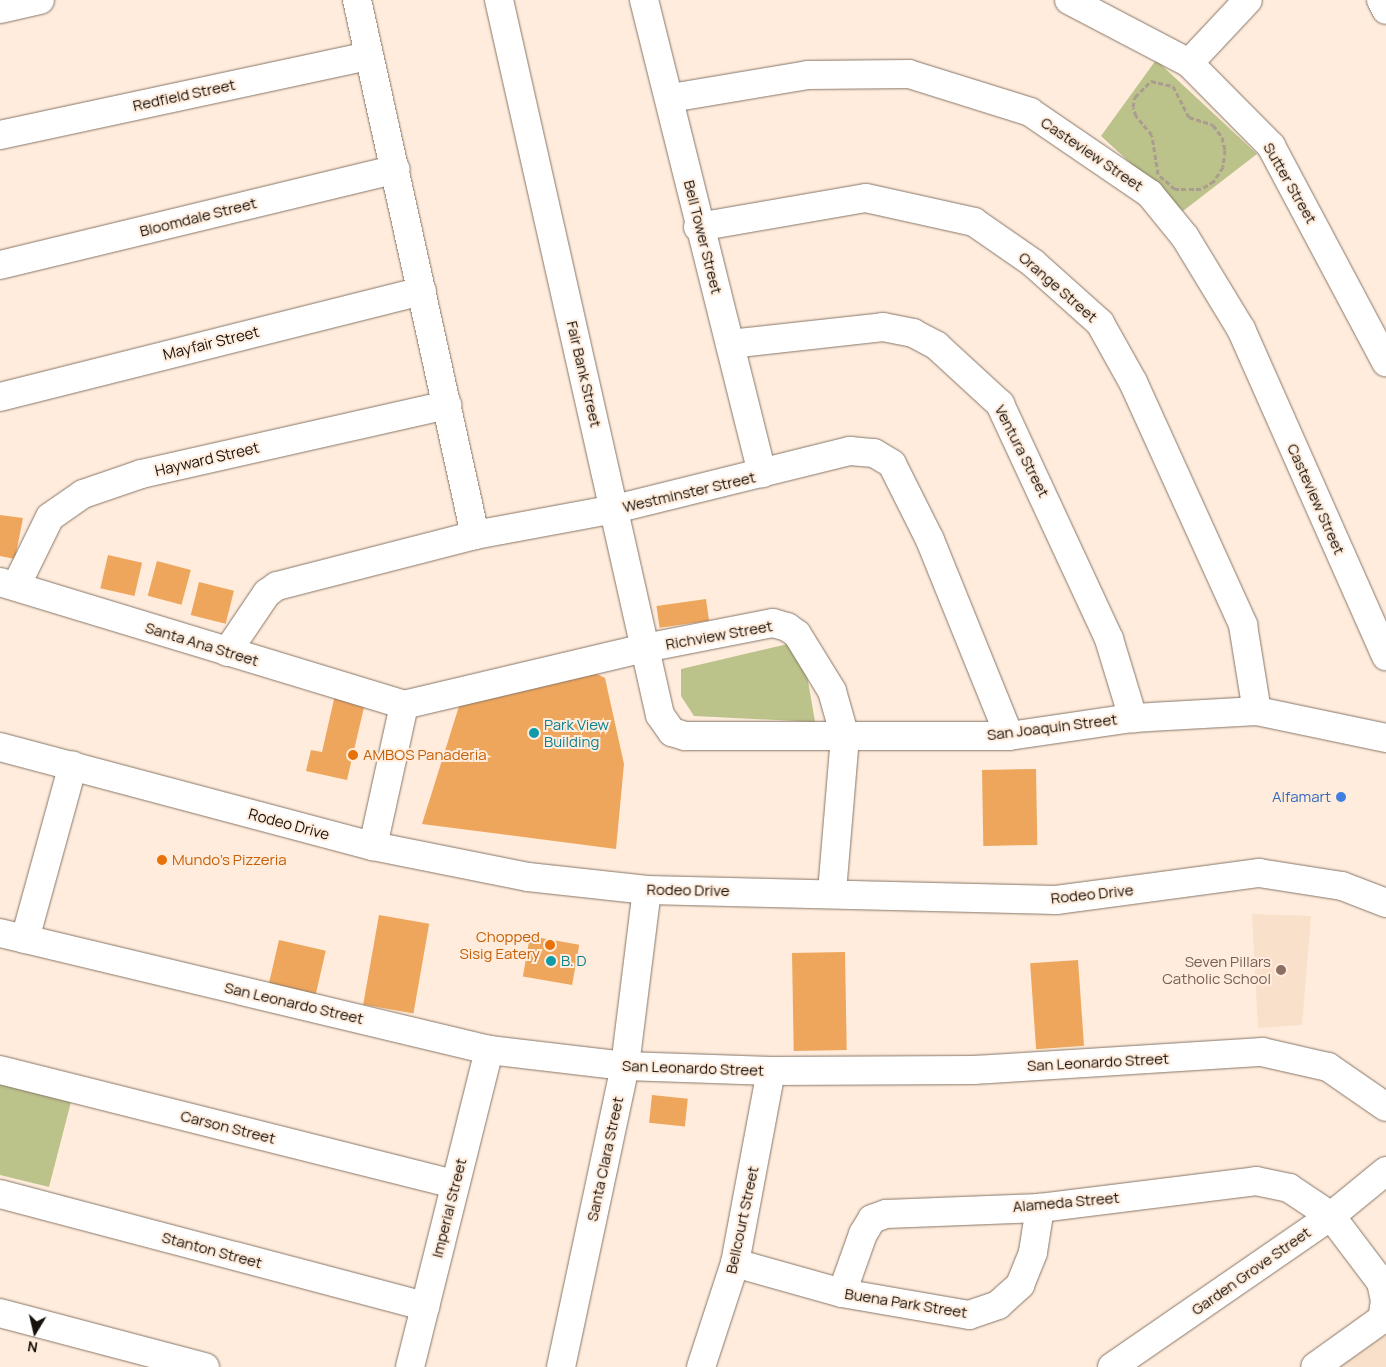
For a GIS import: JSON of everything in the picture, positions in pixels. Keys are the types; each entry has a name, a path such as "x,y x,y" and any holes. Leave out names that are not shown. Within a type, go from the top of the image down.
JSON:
{"street":[{"path":"0,9 40,0"},
{"path":"357,0 368,56 396,169 475,535"},
{"name":"Fair Bank Street","path":"499,0 660,715 672,732 685,736"},
{"name":"Bell Tower Street","path":"644,0 671,98 698,227 730,344 762,474"},
{"name":"Sutter Street","path":"1069,0 1189,63 1271,146 1386,362"},
{"path":"1189,63 1248,0"},
{"path":"1381,0 1386,10"},
{"name":"Redfield Street","path":"0,135 368,56"},
{"name":"Casteview Street","path":"671,98 808,75 909,74 1030,112 1150,194 1186,237 1241,329 1386,656"},
{"name":"Bloomdale Street","path":"0,265 396,169"},
{"name":"Orange Street","path":"698,227 866,198 974,222 1033,263 1100,323 1133,382 1243,625 1257,711"},
{"name":"Mayfair Street","path":"0,397 422,291"},
{"name":"Ventura Street","path":"730,344 883,327 913,333 937,346 1000,404 1109,639 1132,718"},
{"name":"Hayward Street","path":"8,584 50,516 83,494 142,474 447,406"},
{"name":"Westminster Street","path":"227,652 266,593 277,586 475,535 615,509 762,474 850,450 874,453 892,464 930,540 1009,736"},
{"name":"Santa Ana Street","path":"8,584 404,705"},
{"name":"Richview Street","path":"404,705 645,648 773,623 787,627 797,634 832,691 846,737 832,893"},
{"path":"373,846 404,705"},
{"name":"San Joaquin Street","path":"685,736 1009,736 1132,718 1257,711 1386,738"},
{"name":"Rodeo Drive","path":"0,747 74,765 373,846 528,877 647,890 832,893 1056,900 1259,873 1342,886 1386,903"},
{"path":"13,936 74,765"},
{"name":"Santa Clara Street","path":"562,1367 625,1066 647,890"},
{"name":"San Leonardo Street","path":"13,936 489,1050 625,1066 771,1071 974,1070 1262,1052 1328,1067 1386,1107"},
{"name":"Imperial Street","path":"410,1367 489,1050"},
{"name":"Carson Street","path":"0,1070 455,1184"},
{"name":"Bellcourt Street","path":"701,1367 735,1263 771,1071"},
{"name":"Garden Grove Street","path":"1112,1367 1331,1216 1386,1171"},
{"name":"Alameda Street","path":"842,1293 863,1234 872,1219 886,1214 968,1208 1040,1208 1256,1181 1289,1188 1331,1216 1381,1282 1385,1301 1382,1319 1315,1367"},
{"name":"Stanton Street","path":"0,1194 425,1306"},
{"name":"Buena Park Street","path":"735,1263 842,1293 969,1315 998,1305 1020,1285 1033,1252 1040,1208"},
{"path":"0,1313 205,1367"}],"path":[{"path":"1152,81 1173,86 1189,117 1213,125 1222,137 1226,150 1223,167 1214,181 1201,189 1185,191 1164,182 1155,166 1152,135 1136,116 1133,107 1135,97 1141,90 1152,81"}],"shaded area":[{"name":"Seven Pillars Catholic School","path":"1252,914 1311,916 1302,1025 1258,1028"},
{"path":"1386,1334 1386,1367 1340,1367"}],"green space":[{"path":"1156,60 1257,154 1183,211 1101,136"},
{"path":"788,644 806,669 815,722 694,716 681,696 681,669"},
{"path":"0,1080 72,1098 49,1187 0,1175"}],"building":[{"path":"0,515 23,518 15,559 0,556"},
{"path":"108,555 142,563 134,596 100,588"},
{"path":"157,561 191,570 181,605 148,596"},
{"path":"199,582 234,591 226,624 191,615"},
{"path":"706,599 709,621 660,628 656,606"},
{"name":"Park View Building","path":"595,673 605,678 624,764 616,849 422,824 460,703"},
{"path":"335,695 365,703 347,780 306,771 311,750 322,752"},
{"path":"1036,769 1037,845 983,846 982,770"},
{"path":"379,915 429,924 413,1013 363,1005"},
{"name":"B. D","path":"530,936 579,945 572,985 523,976"},
{"path":"279,940 326,951 316,995 269,984"},
{"path":"845,952 847,1050 794,1051 792,953"},
{"path":"1078,960 1084,1046 1036,1049 1030,963"},
{"path":"652,1095 688,1099 685,1127 649,1123"}],"place":[{"name":"Park View Building","path":"534,733"},
{"name":"AMBOS Panaderia","path":"353,755"},
{"name":"Alfamart","path":"1341,797"},
{"name":"Mundo’s Pizzeria","path":"162,860"},
{"name":"Chopped Sisig Eatery","path":"550,945"},
{"name":"B. D","path":"551,961"},
{"name":"Seven Pillars Catholic School","path":"1281,970"}]}
